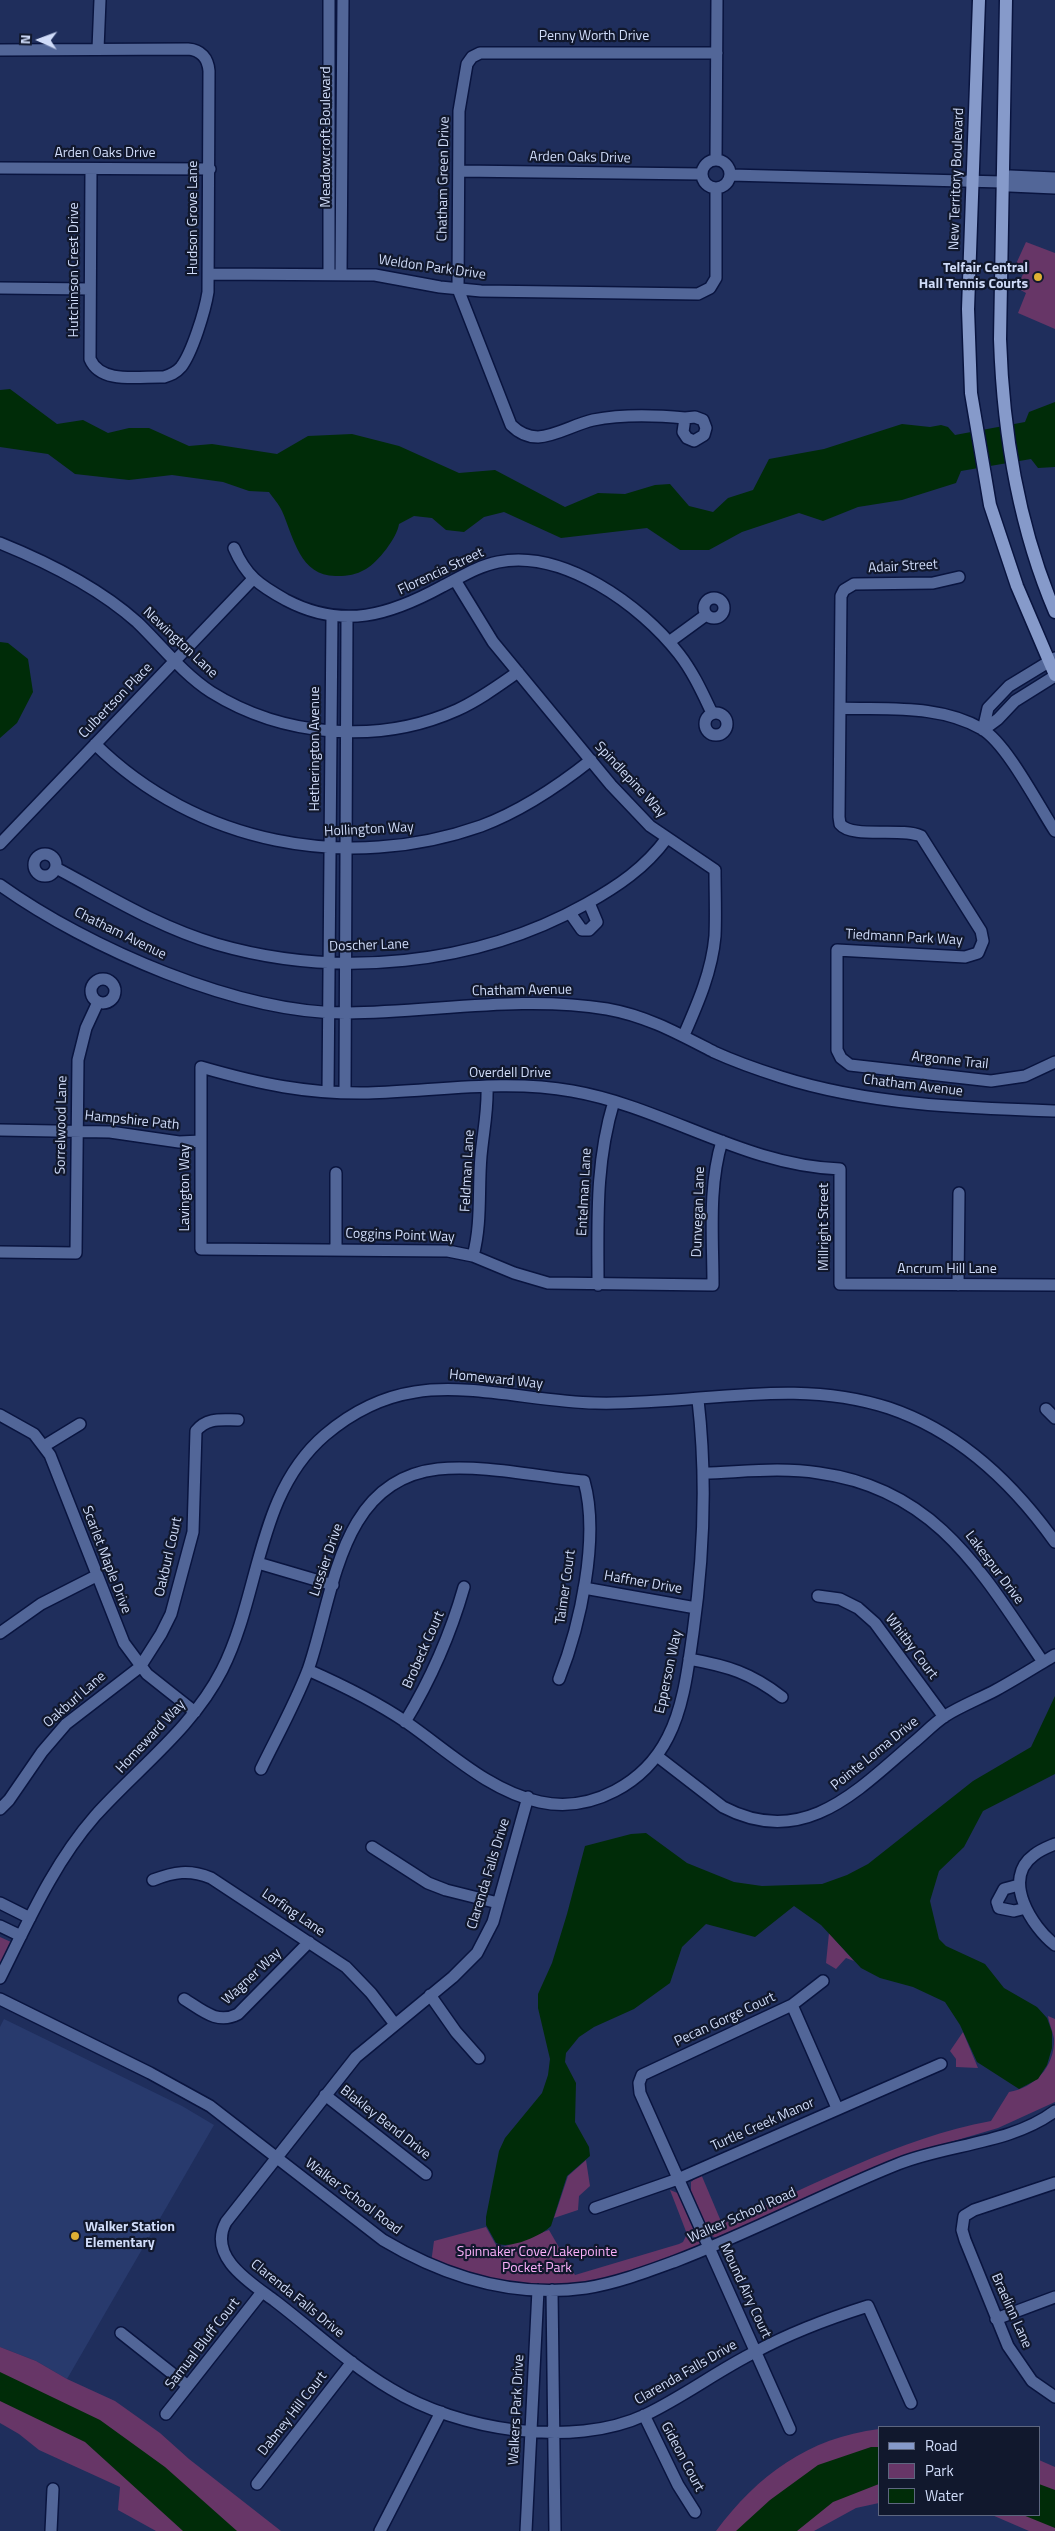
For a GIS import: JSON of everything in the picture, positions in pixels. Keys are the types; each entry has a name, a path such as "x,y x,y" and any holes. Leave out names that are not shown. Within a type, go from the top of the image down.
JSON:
{"main road":[{"name":"New Territory Boulevard","path":"979,0 968,357 976,426 990,505 1017,586 1052,660 1055,675"},
{"path":"1006,0 1000,339 1002,390 1012,467 1036,565 1055,612"}],"street":[{"path":"0,50 98,49 100,0"},
{"name":"Meadowcroft Boulevard","path":"330,0 335,274"},
{"name":"Meadowcroft Boulevard","path":"335,274 343,0"},
{"path":"716,160 717,0"},
{"name":"Hudson Grove Lane","path":"96,369 106,375 114,376 164,377 176,372 184,362 202,316 210,274 209,71 206,58 198,51 188,49 98,49"},
{"name":"Penny Worth Drive","path":"472,57 485,52 717,53"},
{"name":"Chatham Green Drive","path":"472,57 468,64 459,111 458,289 507,418 516,430 526,435 547,435 581,423 610,417 640,415 684,418"},
{"path":"716,160 726,163 730,175 726,185 716,188 706,185 701,174 706,164 716,160"},
{"name":"Arden Oaks Drive","path":"0,168 210,169"},
{"name":"Hutchinson Crest Drive","path":"91,168 90,351 92,364 96,369"},
{"name":"Arden Oaks Drive","path":"459,171 701,174"},
{"path":"730,175 1002,182 1010,186 1055,188"},
{"path":"1002,182 1010,176 1055,178"},
{"name":"Weldon Park Drive","path":"210,274 335,274 394,277 458,289 694,294 710,288 716,278 716,188"},
{"path":"0,288 90,289"},
{"name":"Newington Lane","path":"0,543 54,567 112,604 135,621 175,661 210,691 236,705 285,724 331,731 392,729 435,718 477,700 518,672"},
{"name":"Florencia Street","path":"234,548 243,568 254,579 294,604 332,616 347,617 385,613 401,607 479,567 499,562 530,560 558,566 603,588 626,603 656,627 696,680 712,713"},
{"name":"Adair Street","path":"848,587 854,584 933,583 959,577"},
{"name":"Culbertson Place","path":"0,844 254,579"},
{"name":"Spindlepine Way","path":"455,580 493,642 630,806 650,826 715,870 715,937 710,965 702,993 684,1035"},
{"name":"Tiedmann Park Way","path":"841,1058 837,1050 837,950 965,957 978,952 983,941 981,931 921,836 911,831 848,830 840,824 840,601 844,590 848,587"},
{"path":"669,642 706,615"},
{"name":"Hetherington Avenue","path":"328,1092 332,616"},
{"path":"346,1093 347,617"},
{"path":"983,730 988,708 1009,686 1052,660"},
{"path":"983,730 1015,701 1055,675"},
{"path":"840,708 932,711 983,730 1004,751 1055,831"},
{"name":"Hollington Way","path":"95,744 137,781 187,811 244,833 306,846 331,848 413,844 443,838 482,826 540,797 561,784 591,760"},
{"name":"Doscher Lane","path":"56,868 113,901 178,932 217,944 260,954 330,963 385,962 459,952 529,931 570,914 628,880 656,853 667,838"},
{"name":"Chatham Avenue","path":"0,885 43,912 104,945 170,975 268,1004 295,1010 347,1013 551,1003 611,1010 653,1022 746,1065 784,1078 837,1091 945,1106 1055,1111"},
{"path":"570,914 582,930 588,930 597,922 589,903"},
{"name":"Sorrelwood Lane","path":"0,1252 76,1253 78,1060 84,1036 98,1002"},
{"name":"Argonne Trail","path":"841,1058 850,1065 991,1081 1025,1076 1055,1062"},
{"name":"Overdell Drive","path":"201,1067 261,1085 328,1092 346,1093 487,1087 540,1087 570,1091 614,1101 793,1165 840,1169"},
{"name":"Lavington Way","path":"201,1067 201,1249"},
{"name":"Feldman Lane","path":"473,1256 480,1222 481,1157 486,1119 487,1087"},
{"name":"Entelman Lane","path":"598,1285 599,1164 604,1132 614,1101"},
{"name":"Hampshire Path","path":"0,1130 77,1130 110,1132 179,1142 201,1141"},
{"name":"Dunvegan Lane","path":"713,1285 713,1182 722,1141"},
{"name":"Millright Street","path":"840,1169 840,1284"},
{"path":"336,1173 336,1249"},
{"path":"958,1285 959,1194"},
{"name":"Coggins Point Way","path":"201,1249 428,1249 473,1256 533,1280 567,1285 713,1285"},
{"name":"Ancrum Hill Lane","path":"840,1284 1055,1285"},
{"name":"Homeward Way","path":"0,1978 61,1860 81,1833 195,1712 215,1684 232,1648 272,1513 280,1494 306,1455 321,1438 349,1417 380,1401 414,1392 451,1389 590,1403 665,1402 761,1393 813,1393 859,1400 909,1416 950,1437 986,1463 1023,1499 1055,1542"},
{"name":"Epperson Way","path":"308,1670 363,1696 502,1788 540,1802 558,1803 599,1797 628,1783 657,1756 676,1720 690,1659 704,1521 704,1473 698,1400"},
{"path":"1046,1409 1055,1418"},
{"name":"Scarlet Maple Drive","path":"0,1415 26,1428 44,1446 124,1644 140,1667 195,1712"},
{"name":"Oakburl Court","path":"140,1667 171,1614 193,1532 196,1431 202,1424 210,1420 238,1420"},
{"path":"44,1446 80,1424"},
{"name":"Lussier Drive","path":"261,1769 308,1670 349,1535 364,1511 384,1490 410,1476 428,1470 458,1467 584,1481 589,1496"},
{"name":"Lakespur Drive","path":"704,1473 818,1472 857,1481 900,1500 938,1525 966,1552 1043,1662"},
{"name":"Taimer Court","path":"559,1679 572,1644 584,1588 590,1521 589,1496"},
{"path":"258,1563 333,1585"},
{"path":"0,1633 40,1604 96,1576"},
{"name":"Brobeck Court","path":"405,1722 432,1675 449,1634 464,1587"},
{"name":"Haffner Drive","path":"584,1588 696,1608"},
{"name":"Whitby Court","path":"818,1596 840,1599 858,1608 875,1623 944,1717"},
{"name":"Pointe Loma Drive","path":"657,1756 724,1807 735,1813 761,1820 789,1823 824,1811 864,1786 944,1717 1055,1655"},
{"path":"690,1659 727,1666 753,1676 782,1697"},
{"name":"Oakburl Lane","path":"0,1809 14,1793 42,1752 66,1724 140,1667"},
{"name":"Clarenda Falls Drive","path":"528,1797 498,1903 487,1935 477,1953 453,1977 430,1994 356,2057 276,2157 226,2222 220,2240 230,2264 262,2292 352,2362 392,2390 441,2412 486,2425 556,2432 580,2431 611,2426 644,2415 756,2351 834,2318 868,2306 911,2402"},
{"path":"1055,1844 1033,1855 1024,1867 1019,1885 1026,1908 1042,1933 1055,1945"},
{"path":"372,1847 428,1882 446,1890 498,1903"},
{"name":"Lorfing Lane","path":"153,1880 185,1871 211,1878 346,1967 371,1993 394,2024"},
{"path":"1019,1885 1004,1889 997,1902 999,1908 1007,1911 1026,1908"},
{"path":"0,1903 30,1918"},
{"path":"0,1926 21,1936"},
{"name":"Wagner Way","path":"184,1999 212,2016 228,2019 238,2014 310,1942"},
{"name":"Pecan Gorge Court","path":"639,2083 642,2075 792,2005 823,1980"},
{"path":"430,1994 456,2032 479,2058"},
{"name":"Walker School Road","path":"0,1999 188,2092 223,2116 383,2240 401,2251 445,2271 477,2282 538,2290 586,2288 612,2282 709,2248 899,2163 1011,2132 1036,2122 1055,2111"},
{"path":"792,2005 837,2108"},
{"name":"Turtle Creek Manor","path":"595,2208 678,2179 941,2064"},
{"name":"Mound Airy Court","path":"639,2083 640,2093 790,2429"},
{"name":"Blakley Bend Drive","path":"325,2096 426,2174"},
{"name":"Braelinn Lane","path":"1055,2183 974,2210 964,2216 962,2230 964,2240 996,2319 1022,2370 1043,2391 1055,2398"},
{"name":"Walkers Park Drive","path":"526,2531 538,2290"},
{"path":"552,2290 556,2432 555,2531"},
{"name":"Samual Bluff Court","path":"166,2414 262,2292"},
{"path":"996,2319 1055,2297"},
{"path":"120,2333 188,2386"},
{"name":"Dabney Hill Court","path":"257,2484 352,2362"},
{"path":"380,2531 441,2412"},
{"name":"Gideon Court","path":"644,2415 678,2486 695,2512"},
{"path":"51,2531 53,2489"}],"shaded area":[{"name":"Walker Station Elementary","path":"4,2019 182,2106 214,2125 67,2379 36,2361 0,2347 0,2027"}],"green space":[{"name":"Telfair Central Hall Tennis Courts","path":"1026,242 1055,253 1055,329 1018,313 1026,293 1017,288 1026,267 1016,264"},
{"path":"829,1933 854,1961 846,1958 836,1969 826,1963"},
{"path":"0,1937 11,1942 0,1966"},
{"path":"1048,2016 1055,2019 1055,2102 998,2128 900,2157 718,2239 710,2235 691,2193 691,2182 701,2174 720,2219 728,2222 890,2151 923,2139 991,2121 1009,2092 1027,2086 1047,2067 1051,2059 1054,2039"},
{"path":"963,2032 978,2068 956,2067 956,2059 950,2051"},
{"name":"Spinnaker Cove/Lakepointe Pocket Park","path":"586,2160 590,2186 579,2196 578,2210 554,2218 568,2176"},
{"name":"Spinnaker Cove/Lakepointe Pocket Park","path":"670,2190 680,2194 701,2241 700,2246 641,2271 578,2287 509,2286 431,2263 434,2241 486,2227 496,2245 503,2247 549,2230 575,2275 679,2244 683,2242 687,2234"},
{"path":"0,2347 36,2361 67,2379 115,2401 160,2433 189,2459 281,2531 156,2531 118,2510 120,2487 39,2450 19,2434 0,2423"},
{"path":"878,2429 878,2503 856,2508 814,2531 716,2531 732,2511 767,2476 807,2450 853,2434"},
{"path":"1040,2460 1055,2467 1055,2531 1029,2531 994,2516 1040,2516"}],"water":[{"path":"10,389 57,424 83,420 108,433 129,428 149,428 189,446 212,444 277,454 308,436 352,434 399,446 459,473 495,470 565,507 598,493 625,494 655,485 670,484 689,506 713,512 728,498 753,490 769,459 824,449 902,424 930,427 941,425 948,427 955,435 1025,422 1029,412 1055,402 1055,467 1038,468 1031,459 961,471 956,483 902,500 858,507 823,521 799,513 742,532 709,550 680,550 647,528 561,538 504,512 484,517 464,532 446,530 432,518 414,516 399,524 391,543 371,566 355,574 337,576 325,575 314,570 307,563 295,544 281,508 269,492 249,491 223,482 172,475 129,480 75,474 48,454 0,447 0,390"},
{"path":"0,642 8,643 28,659 33,692 17,723 0,738"},
{"path":"1055,1696 1055,1774 983,1811 964,1847 939,1871 930,1901 939,1939 946,1946 985,1964 1004,1988 1037,2007 1047,2018 1052,2032 1052,2048 1047,2065 1038,2079 1019,2089 977,2062 960,2025 945,2002 913,1987 880,1978 861,1968 821,1925 794,1906 755,1937 706,1924 682,1947 670,1983 634,2009 594,2027 579,2037 566,2053 565,2062 576,2083 575,2122 589,2147 590,2156 567,2176 551,2226 525,2241 509,2245 496,2243 486,2225 486,2217 499,2151 505,2138 542,2093 548,2075 550,2059 538,2008 538,1994 552,1963 585,1846 631,1834 646,1833 687,1863 734,1882 762,1886 822,1884 847,1875 868,1864 973,1781 1031,1747"},
{"path":"0,2372 100,2420 165,2467 237,2531 183,2531 85,2442 0,2401"},
{"path":"871,2447 878,2447 878,2484 833,2502 797,2531 736,2531 770,2500 818,2465"},
{"path":"1040,2484 1055,2490 1055,2528 1025,2516 1040,2516"}],"place":[{"name":"Telfair Central Hall Tennis Courts","path":"1038,277"},
{"name":"Walker Station Elementary","path":"75,2236"}]}
